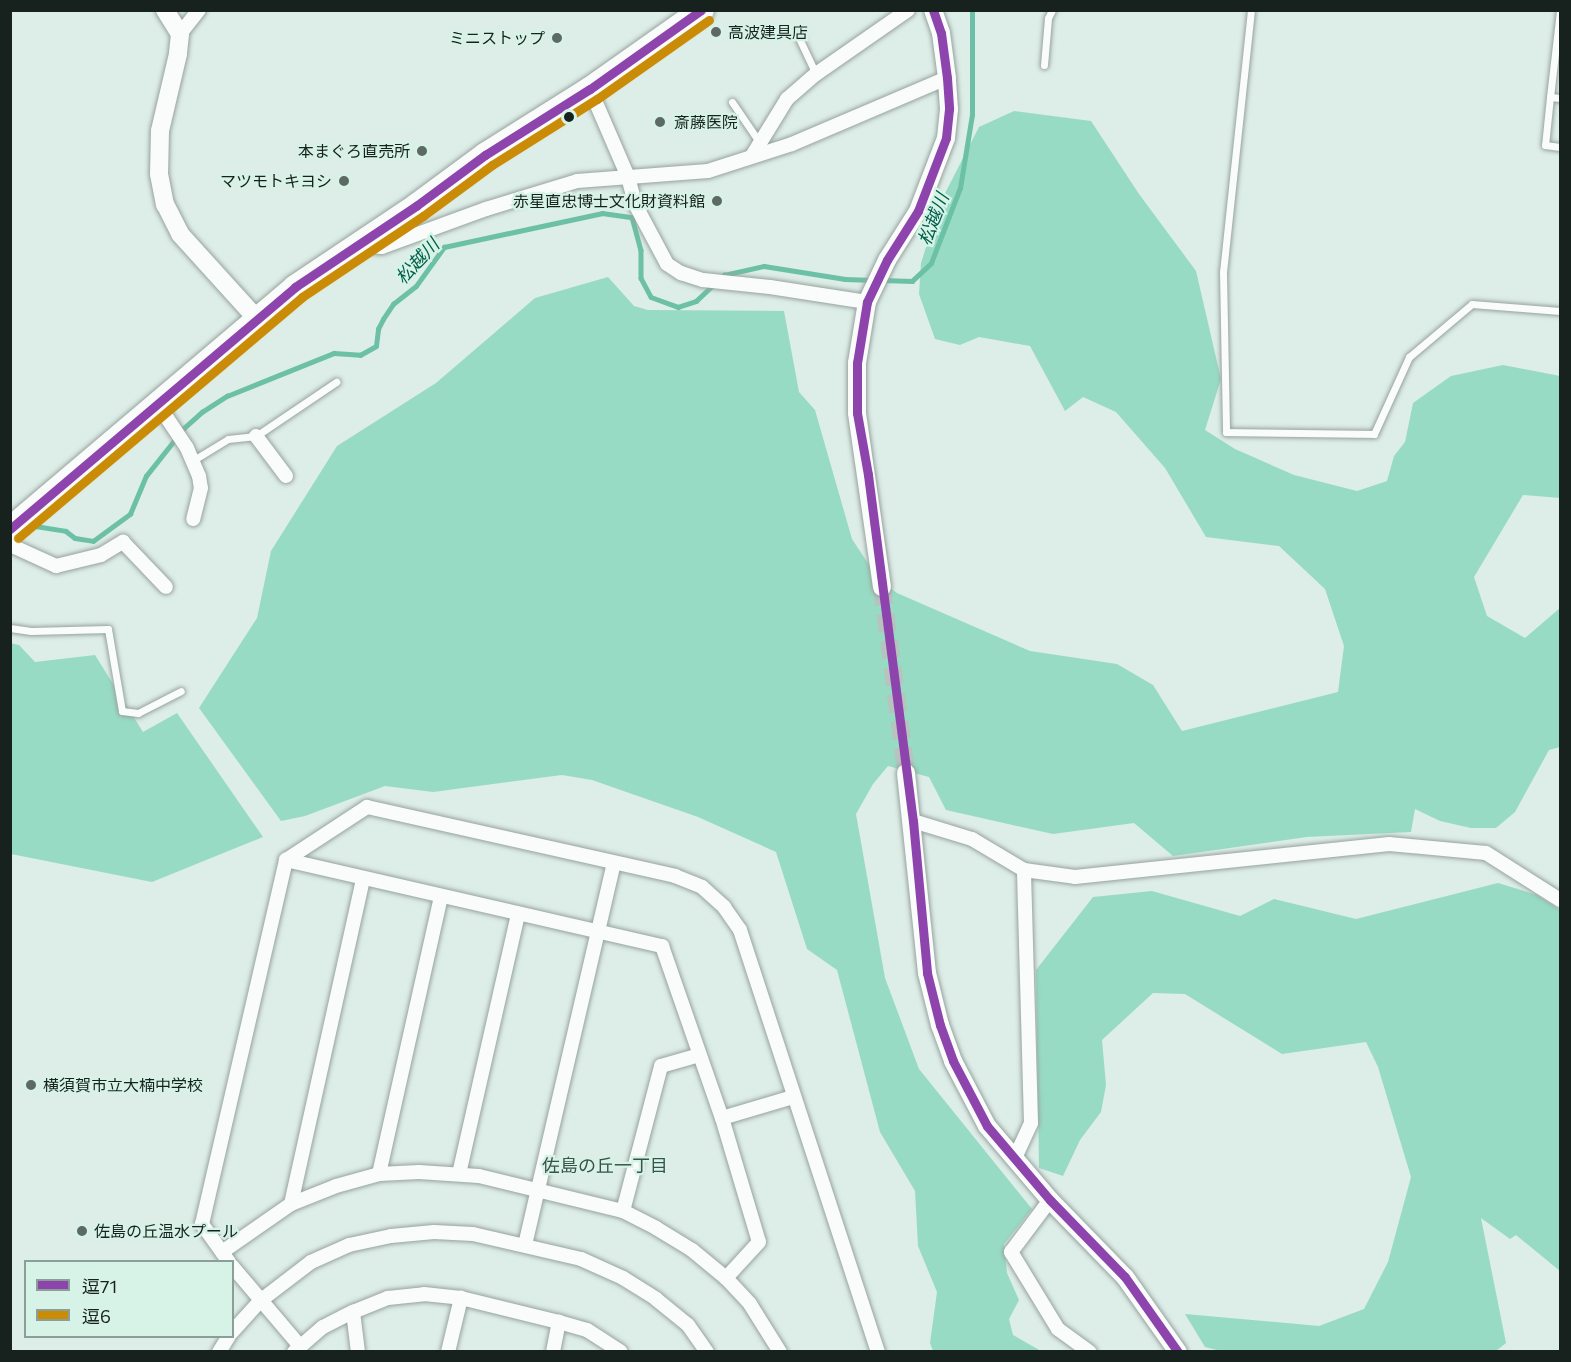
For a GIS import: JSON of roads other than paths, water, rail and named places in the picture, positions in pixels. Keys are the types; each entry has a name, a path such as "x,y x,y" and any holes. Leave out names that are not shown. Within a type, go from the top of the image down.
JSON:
{"highway":[{"path":"20,516 295,287 416,206 485,155 590,88 698,11"}],"main road":[{"path":"165,10 180,34 178,54 160,131 159,174 165,204 180,234 257,319"},
{"path":"882,587 857,412 857,363 868,299 887,261 918,210 934,175 946,138 949,109 947,78 940,33 933,10"},
{"path":"906,773 913,821 927,973 940,1025 953,1061 987,1126 1050,1200 1125,1277 1178,1352"}],"street":[{"path":"180,34 199,10"},
{"path":"752,156 787,99 816,74 908,10"},
{"path":"357,244 382,247 486,209 577,181 708,171 792,144 947,78"},
{"path":"590,88 628,177 635,204 667,264 681,273 704,280 868,299"},
{"path":"157,403 190,454 201,488 193,519"},
{"path":"256,436 286,476"},
{"path":"10,545 56,566 101,555 123,542 166,588"},
{"path":"780,1352 750,1304 726,1278 692,1250 623,1211 459,1174 419,1172 379,1174 336,1186 291,1204 226,1257 202,1224 286,860 366,807 675,876 702,887 724,907 740,930 878,1352"},
{"path":"913,821 972,840 1024,870 1076,877 1389,844 1486,853 1560,900"},
{"path":"286,860 596,933 662,946 722,1118 759,1242 726,1278"},
{"path":"525,1245 614,863"},
{"path":"1014,1160 1031,1123 1024,870"},
{"path":"291,1204 363,879"},
{"path":"379,1174 441,897"},
{"path":"459,1174 518,914"},
{"path":"623,1211 661,1066 699,1055"},
{"path":"722,1118 793,1097"},
{"path":"1050,1200 1011,1252 1059,1329 1090,1352"},
{"path":"234,1330 260,1301 311,1262 350,1245 391,1236 434,1233 473,1234 581,1259 623,1278 656,1299 688,1325 707,1352"},
{"path":"234,1268 297,1348 323,1326 353,1312 388,1298 424,1294 461,1298 588,1330 621,1352"},
{"path":"448,1352 461,1298"},
{"path":"353,1312 358,1352"},
{"path":"553,1352 560,1322"},
{"path":"219,1352 228,1338"}],"lane":[{"path":"1044,65 1048,18 1052,10"},
{"path":"1251,10 1223,272 1226,432 1374,434 1409,357 1472,304 1560,311"},
{"path":"1560,10 1545,145 1560,147"},
{"path":"798,36 816,74"},
{"path":"1550,97 1560,98"},
{"path":"732,102 760,143"},
{"path":"190,454 228,439 256,436 336,382"},
{"path":"10,628 31,631 108,629 122,711 138,713 181,691"}],"waterway":[{"name":"松越川","path":"882,280 912,281 931,263 960,188 972,115 972,10"},
{"name":"松越川","path":"29,525 66,531 75,538 93,541 130,514 146,476 184,428 202,412 227,396 334,353 360,355 376,346 378,329 393,304 416,286 444,247 602,213 632,217 641,250 641,278 651,297 678,307 696,301 714,284"},
{"name":"松越川","path":"720,279 724,275 764,266 845,279 873,280"}],"tunnel":[{"path":"882,587 906,773"}],"place":[{"name":"高波建具店","path":"716,32"},
{"name":"ミニストップ","path":"557,38"},
{"name":"斎藤医院","path":"660,122"},
{"name":"本まぐろ直売所","path":"422,151"},
{"name":"マツモトキヨシ","path":"344,181"},
{"name":"赤星直忠博士文化財資料館","path":"717,201"},
{"name":"横須賀市立大楠中学校","path":"31,1085"},
{"name":"佐島の丘温水プール","path":"82,1231"}],"district":[{"name":"佐島の丘一丁目","path":"605,1165"}]}
